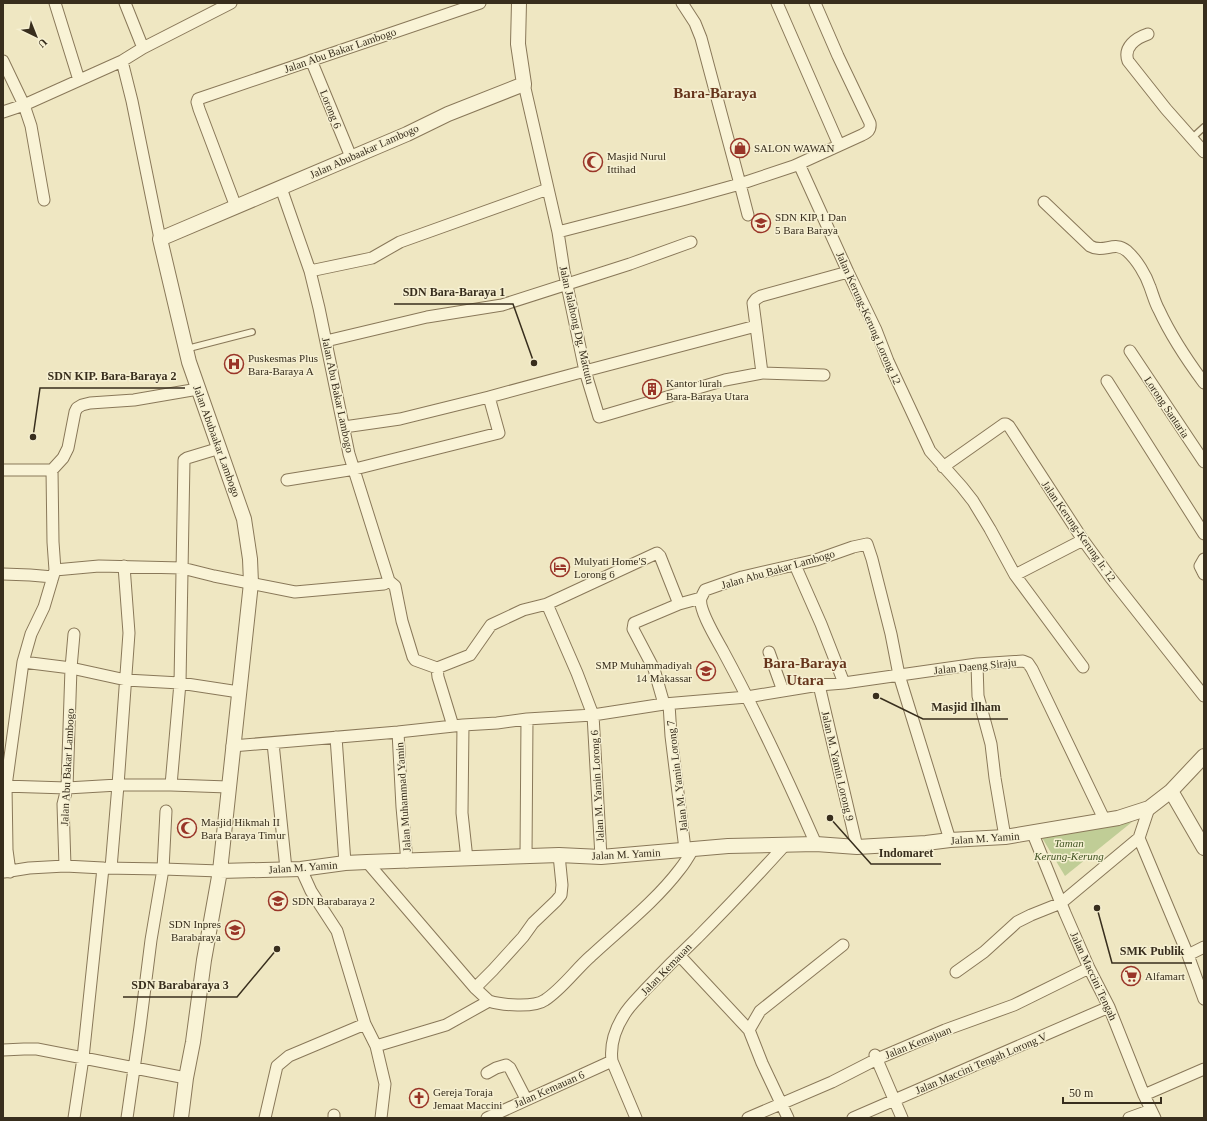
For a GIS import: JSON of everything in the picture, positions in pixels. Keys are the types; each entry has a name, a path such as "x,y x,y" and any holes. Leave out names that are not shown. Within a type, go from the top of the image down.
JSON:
{"street":[{"path":"54,3 79,80"},
{"path":"125,3 143,48"},
{"path":"3,112 24,105 122,60 217,6 231,3"},
{"name":"Jalan Abu Bakar Lambogo","path":"236,207 198,109 197,102 200,98 480,3"},
{"path":"519,3 518,44 524,84"},
{"path":"682,3 695,23 701,38 748,215"},
{"path":"777,3 839,145"},
{"path":"558,232 740,184 799,164 868,132 871,128 870,123 815,3"},
{"path":"1148,34 1139,38 1130,46 1127,52 1128,61 1166,109 1204,152"},
{"path":"122,60 132,101 160,239"},
{"name":"Lorong 6","path":"311,60 351,157"},
{"path":"3,61 24,105 31,126 44,200"},
{"name":"Jalan Abubaakar Lambogo","path":"182,1118 186,1078 193,1042 204,960 220,871 232,746 251,583 250,560 244,519 198,389 186,349 160,239 407,134 448,114 524,84"},
{"name":"Jalan Jalahong Dg. Mattutu","path":"524,84 558,232 564,271 585,371 599,417 725,380 762,373"},
{"name":"Jalan Kerung-Kerung Lorong 12","path":"799,164 876,330 888,361 925,443 943,468 962,487 972,501 1016,575 1083,667"},
{"name":"Jalan Abu Bakar Lambogo","path":"281,188 310,271 350,454 389,581 395,586 402,621 413,657 415,660 437,668"},
{"path":"310,271 372,258 400,242 548,189"},
{"path":"1044,202 1090,246 1095,249 1100,249 1120,246 1133,257 1150,285 1158,308 1172,337 1204,383"},
{"path":"326,341 427,317 502,305 630,264 691,242"},
{"path":"824,375 762,373 753,303 761,296 848,272"},
{"path":"344,427 400,419 489,398 756,326"},
{"name":"Lorong Santaria","path":"1130,351 1204,462"},
{"path":"1107,381 1204,534"},
{"path":"198,389 134,400 90,403 82,405 77,408 75,412 68,448 63,458 52,470 54,573 44,607 31,634 23,662 5,786 7,872 29,868 65,866 220,871"},
{"path":"287,480 355,469 500,433 489,398"},
{"name":"Jalan Kerung-Kerung lr. 12","path":"943,468 1002,425 1006,424 1010,427 1055,500 1082,540 1204,696"},
{"path":"171,785 180,683 184,460 186,458 220,448"},
{"path":"3,470 52,470"},
{"path":"1016,575 1082,540"},
{"name":"Jalan Abu Bakar Lambogo","path":"701,598 705,590 742,577 816,560 853,547 867,544 891,634 899,675"},
{"path":"467,859 462,813 458,725 438,677 437,668 470,655 491,625 523,610 547,604 657,553 660,556 679,604 701,598 701,604 710,627 777,756 816,844"},
{"path":"1204,559 1200,566 1204,574"},
{"path":"795,565 821,624 844,683"},
{"path":"3,574 54,573 99,566 182,568 295,592 384,584 389,581"},
{"path":"74,1118 118,785 128,632 124,566"},
{"path":"547,604 577,672 593,715"},
{"name":"Jalan M. Yamin Lorong 7","path":"679,604 634,623 634,629 654,669 666,704 689,849"},
{"name":"Jalan Abu Bakar Lambogo","path":"65,866 63,804 67,788 71,668 74,634"},
{"path":"769,652 783,691"},
{"name":"Jalan Daeng Siraju","path":"232,746 398,732 458,725 497,723 527,719 593,715 666,704 747,697 818,685 844,683 977,664 1023,661 1028,663 1105,821"},
{"path":"23,662 71,668 126,680 180,683 239,692"},
{"path":"977,664 978,696 991,744 1005,837"},
{"path":"899,675 950,840"},
{"name":"Jalan M. Yamin Lorong 9","path":"818,685 857,846"},
{"name":"Jalan M. Yamin Lorong 6","path":"593,715 601,856"},
{"path":"526,856 527,719"},
{"name":"Jalan Muhammad Yamin","path":"398,732 407,862"},
{"path":"336,737 345,864"},
{"path":"273,743 286,869"},
{"path":"1033,834 1105,821 1131,815 1149,808 1171,791 1204,756"},
{"path":"5,786 67,788 118,785 171,785 228,787"},
{"path":"1171,791 1204,848"},
{"path":"956,972 984,952 1017,922 1061,903 1139,838 1149,808"},
{"path":"127,1118 151,940 163,869 166,811"},
{"name":"Jalan M. Yamin","path":"220,871 301,869 367,862 407,862 559,855 601,856 728,846 816,844 857,846 926,844 950,840 1033,834"},
{"name":"Jalan Maccini Tengah","path":"1033,834 1089,968 1109,1007 1153,1114"},
{"path":"1139,838 1188,955 1204,999"},
{"name":"Jalan Kemauan","path":"636,1118 612,1061 612,1045 618,1025 625,1013 679,955 729,906 785,845"},
{"path":"367,862 475,988 489,1001 497,1004 516,1005 544,1001 667,885 680,869 689,849"},
{"path":"475,988 523,937 533,923 556,902 560,895 562,885 559,855"},
{"path":"301,869 311,891 337,930 365,1024 374,1039 385,1084 381,1118"},
{"path":"750,1030 755,1019 765,1007 843,945"},
{"path":"1188,955 1204,947"},
{"path":"679,955 750,1030 762,1064 788,1118"},
{"name":"Jalan Kemajuan","path":"748,1118 832,1082 876,1057 1014,1005 1089,968"},
{"path":"376,1046 446,1025 489,1001"},
{"name":"Jalan Maccini Tengah Lorong V","path":"853,1118 1109,1007"},
{"path":"265,1118 276,1066 280,1062 289,1056 365,1024"},
{"path":"3,1050 24,1048 37,1049 186,1078"},
{"path":"876,1057 902,1118"},
{"name":"Jalan Kemauan 6","path":"487,1118 612,1061"},
{"path":"487,1073 506,1064 510,1068 526,1100"},
{"path":"1144,1095 1204,1069"},
{"path":"1128,1118 1153,1114"}],"lane":[{"path":"1192,138 1204,127"},
{"path":"186,349 252,332"}],"green space":[{"name":"Taman Kerung-Kerung","path":"1132,822 1065,876 1041,836"}],"place":[{"name":"SALON WAWAN","path":"740,148"},
{"name":"Masjid Nurul Ittihad","path":"593,162"},
{"name":"SDN KIP 1 Dan 5 Bara Baraya","path":"761,223"},
{"name":"SDN Bara-Baraya 1","path":"534,363"},
{"name":"Puskesmas Plus Bara-Baraya A","path":"234,364"},
{"name":"Kantor lurah Bara-Baraya Utara","path":"652,389"},
{"name":"SDN KIP. Bara-Baraya 2","path":"33,437"},
{"name":"Mulyati Home'S Lorong 6","path":"560,567"},
{"name":"SMP Muhammadiyah 14 Makassar","path":"706,671"},
{"name":"Masjid Ilham","path":"876,696"},
{"name":"Indomaret","path":"830,818"},
{"name":"Masjid Hikmah II Bara Baraya Timur","path":"187,828"},
{"name":"SDN Barabaraya 2","path":"278,901"},
{"name":"SMK Publik","path":"1097,908"},
{"name":"SDN Inpres Barabaraya","path":"235,930"},
{"name":"SDN Barabaraya 3","path":"277,949"},
{"name":"Alfamart","path":"1131,976"},
{"name":"Gereja Toraja Jemaat Maccini","path":"419,1098"}],"district":[{"name":"Bara-Baraya","path":"715,93"},
{"name":"Bara-Baraya Utara","path":"805,672"}]}
